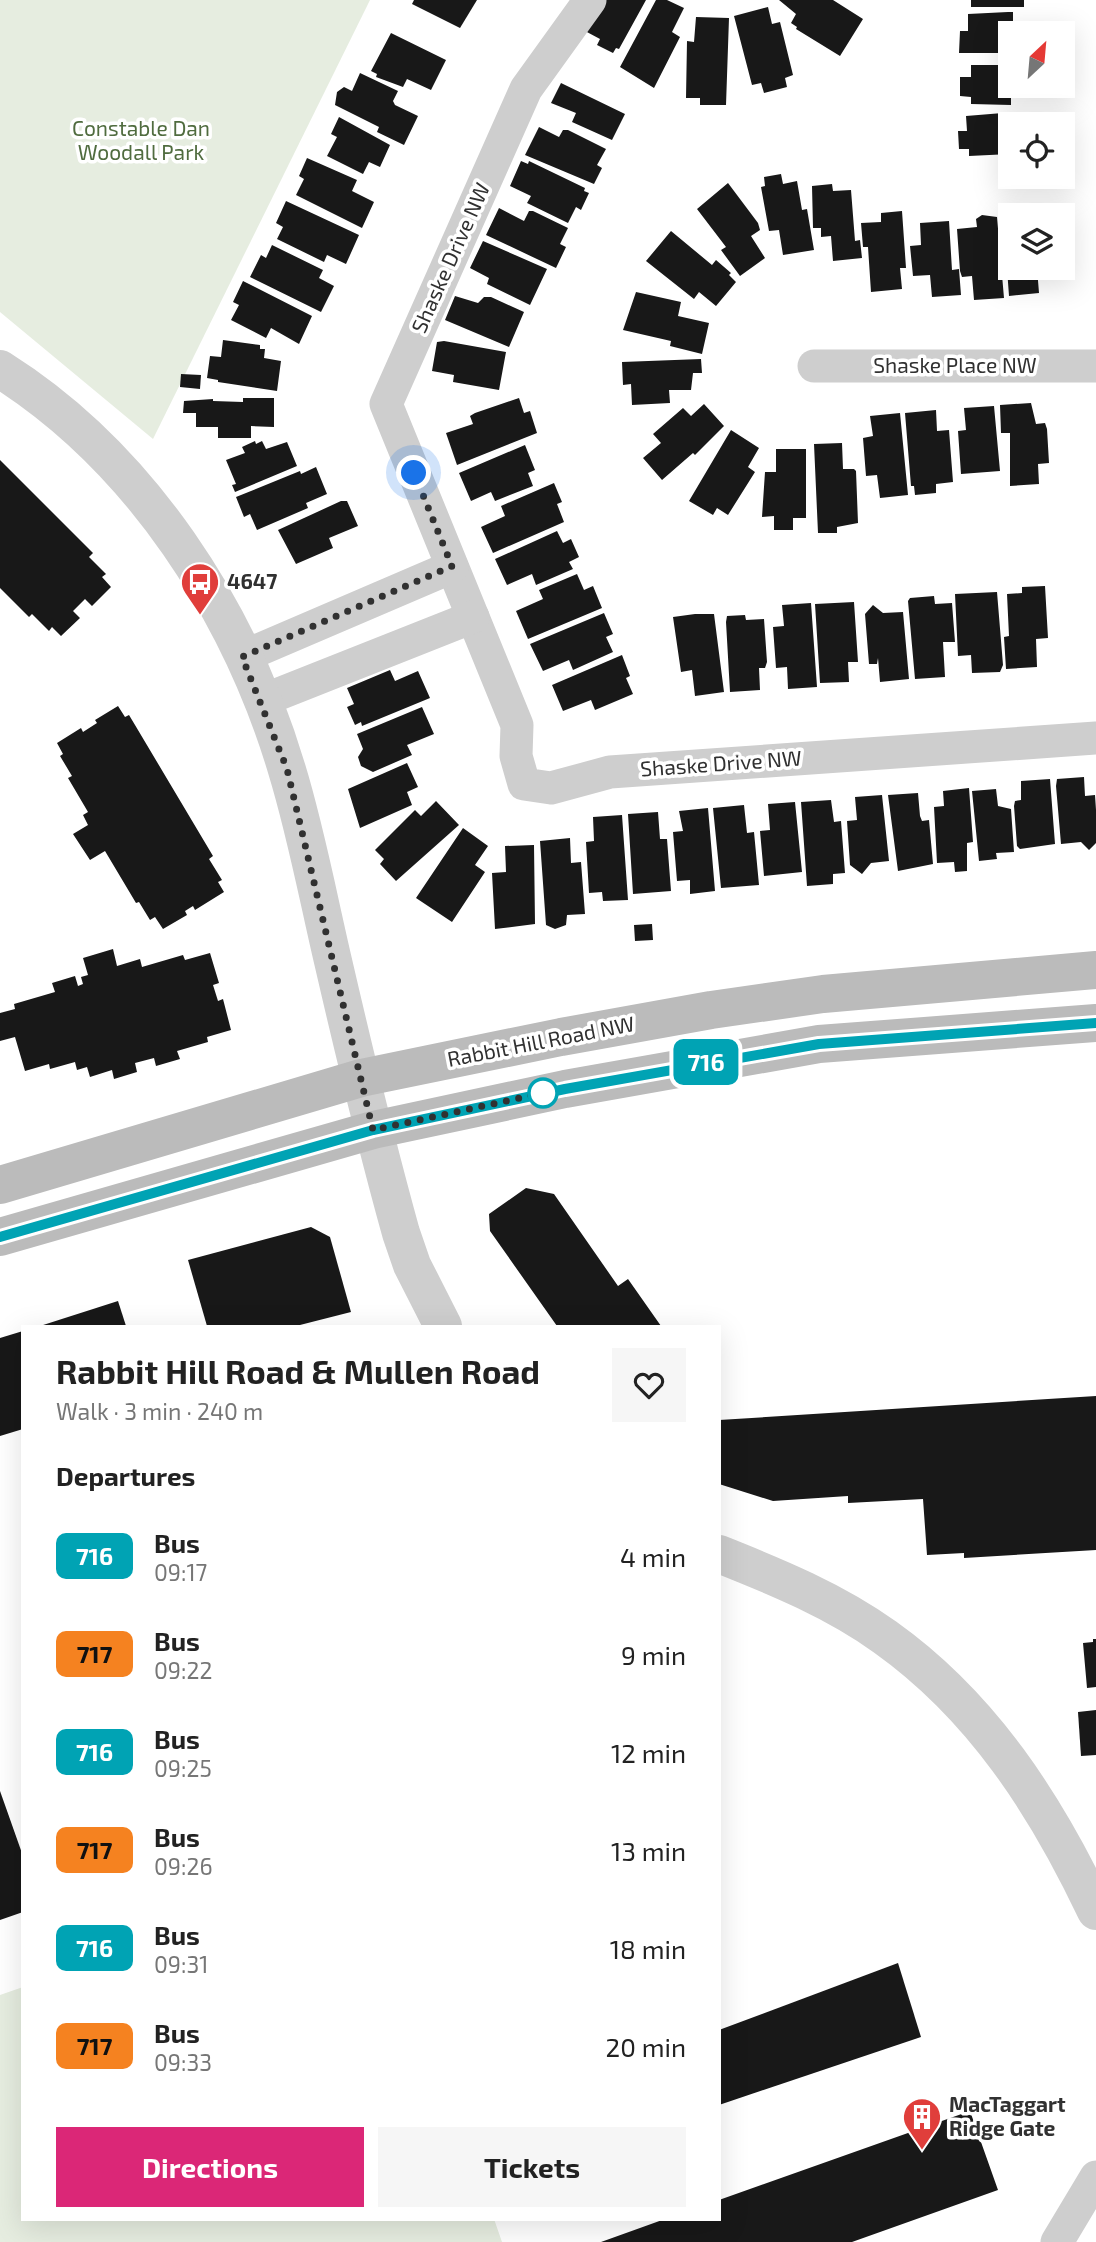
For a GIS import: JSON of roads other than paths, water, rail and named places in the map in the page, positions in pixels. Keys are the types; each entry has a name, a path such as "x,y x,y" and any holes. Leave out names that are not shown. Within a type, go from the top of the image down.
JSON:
{"main road":[{"name":"Rabbit Hill Road NW","path":"0,1185 361,1078 711,1010 823,994 1096,970"},
{"path":"0,1237 373,1130 641,1074 819,1044 1096,1023"}],"street":[{"name":"Shaske Drive NW","path":"590,0 526,89 386,404 517,725 516,757 524,784 551,788 610,772 1096,738"},
{"name":"Shaske Place NW","path":"814,366 1096,366"},
{"path":"0,369 70,422 149,506 193,564 242,657 290,781 373,1130 408,1254 443,1325"},
{"path":"242,657 452,566"},
{"path":"261,701 473,617"},
{"path":"721,1555 786,1581 840,1609 885,1637 941,1683 992,1737 1027,1783 1096,1911"},
{"path":"1057,2242 1096,2177"}],"place":[{"name":"4647","path":"200,616"},
{"name":"MacTaggart Ridge Gate","path":"922,2151"}],"park label":[{"name":"Constable Dan Woodall Park","path":"141,141"}]}
